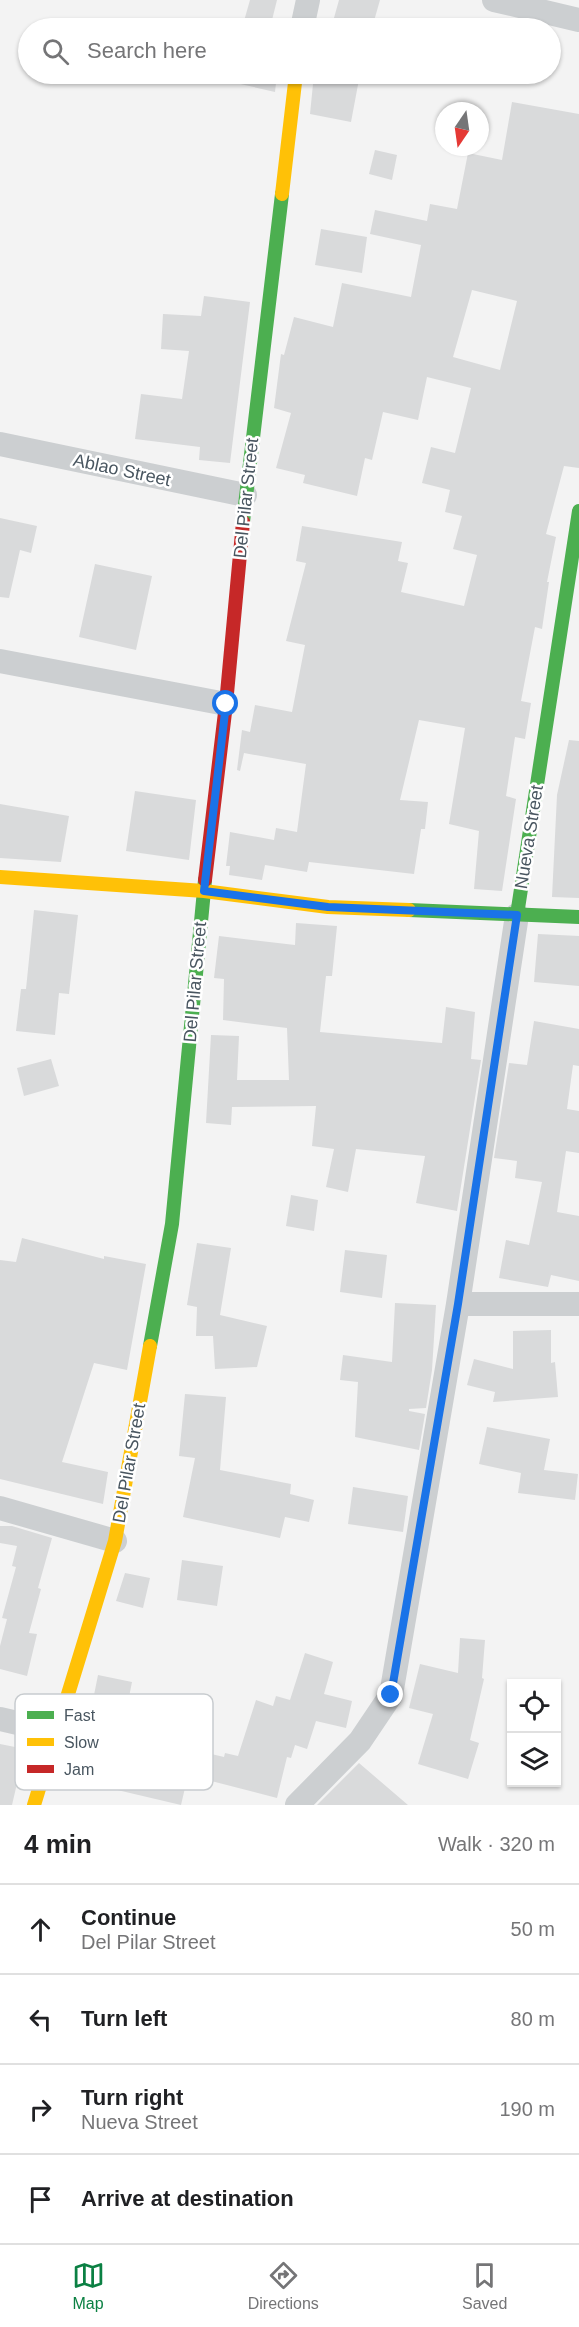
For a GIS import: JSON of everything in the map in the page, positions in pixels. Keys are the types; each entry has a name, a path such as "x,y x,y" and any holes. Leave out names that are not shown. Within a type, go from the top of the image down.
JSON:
{"street":[{"path":"304,18 308,0"},
{"path":"494,0 579,20"},
{"name":"Del Pilar Street","path":"68,1694 115,1541 172,1224 204,891 226,704 245,495 295,84"},
{"name":"Ablao Street","path":"0,444 245,495"},
{"name":"Nueva Street","path":"297,1805 360,1741 391,1695 458,1304 579,511"},
{"path":"0,661 226,704"},
{"path":"0,878 204,891 328,907 579,917"},
{"path":"458,1304 579,1304"},
{"path":"0,1508 115,1541"},
{"path":"0,1719 15,1722"},
{"name":"Del Pilar Street","path":"34,1805 39,1790"}],"building":[{"path":"250,0 277,0 272,18 245,18"},
{"path":"339,0 380,0 375,18 334,18"},
{"path":"240,84 276,84 275,92"},
{"path":"313,84 358,84 351,122 310,114"},
{"path":"512,102 579,114 579,468 564,466 546,534 556,537 547,582 549,582 542,629 535,627 521,701 531,703 525,739 515,737 506,796 516,799 502,891 474,889 479,831 449,824 465,728 419,720 400,800 428,802 425,829 421,829 414,874 309,862 307,872 265,865 262,880 229,875 230,866 226,866 230,832 274,840 276,828 297,832 306,764 244,753 240,771 237,770 242,730 250,732 255,705 292,712 305,645 286,641 306,563 296,561 302,526 402,542 398,561 408,563 401,592 464,606 477,555 453,549 462,516 445,512 450,490 422,483 431,447 455,453 471,388 427,377 418,420 383,412 372,460 365,458 357,496 303,483 305,475 276,468 291,413 274,408 281,354 284,355 294,317 333,327 342,283 411,297 421,245 370,234 375,210 427,221 430,204 457,209 467,156 502,160","holes":["472,290 517,301 500,370 453,357"]},
{"path":"375,150 397,155 392,180 369,174"},
{"path":"321,229 367,237 362,273 315,265"},
{"path":"204,296 250,302 230,463 199,460 200,447 135,439 141,394 182,399 189,351 161,349 163,314 201,316"},
{"path":"0,518 37,526 31,553 20,550 9,598 0,597"},
{"path":"95,564 152,576 136,650 79,637"},
{"path":"569,740 579,741 579,898 552,897 557,795"},
{"path":"135,791 196,800 189,860 126,851"},
{"path":"0,804 69,816 61,862 0,858"},
{"path":"34,910 78,915 69,994 59,993 55,1035 16,1031 21,989 26,989"},
{"path":"296,923 337,926 332,976 326,976 320,1032 442,1043 446,1007 475,1012 471,1059 481,1060 457,1211 416,1203 425,1156 356,1149 348,1192 326,1187 334,1149 312,1146 316,1106 232,1107 231,1125 206,1123 211,1035 239,1036 237,1080 289,1080 287,1028 223,1020 224,979 214,978 219,936 295,945"},
{"path":"538,934 579,936 579,986 534,982"},
{"path":"534,1021 579,1029 579,1066 573,1065 567,1109 579,1111 579,1153 566,1151 557,1212 579,1216 579,1281 551,1275 548,1287 499,1278 506,1240 529,1245 542,1182 515,1178 517,1161 494,1158 509,1063 527,1065"},
{"path":"51,1059 59,1086 24,1096 17,1068"},
{"path":"291,1195 318,1200 314,1231 286,1226"},
{"path":"22,1238 104,1259 104,1256 146,1264 127,1370 94,1363 62,1462 108,1472 103,1504 0,1479 0,1260 16,1262"},
{"path":"197,1243 231,1248 220,1315 267,1326 257,1367 215,1369 213,1336 196,1336 197,1307 187,1305"},
{"path":"345,1250 387,1255 382,1298 340,1292"},
{"path":"395,1303 436,1305 432,1370 426,1408 409,1409 409,1411 425,1414 419,1450 355,1437 358,1382 340,1380 343,1355 392,1362"},
{"path":"551,1330 551,1363 555,1362 558,1397 493,1402 495,1392 467,1385 474,1359 513,1369 513,1331"},
{"path":"185,1394 226,1397 220,1470 291,1484 290,1494 314,1500 309,1522 285,1517 280,1538 183,1517 195,1458 179,1456"},
{"path":"487,1427 550,1439 544,1470 578,1474 575,1500 518,1493 521,1473 479,1464"},
{"path":"353,1487 408,1496 403,1532 348,1524"},
{"path":"0,1526 12,1526 52,1538 38,1588 41,1589 29,1633 37,1634 27,1676 0,1669 0,1646 7,1619 2,1618 16,1567 12,1566 17,1546 0,1543"},
{"path":"182,1560 223,1566 217,1606 177,1600"},
{"path":"125,1573 150,1578 143,1608 116,1601"},
{"path":"460,1638 485,1640 482,1678 484,1679 470,1740 479,1743 468,1779 418,1764 433,1714 409,1708 420,1664 458,1673"},
{"path":"305,1653 333,1662 324,1694 352,1701 346,1728 316,1721 307,1749 295,1745 291,1758 287,1757 277,1798 213,1781 213,1754 224,1757 225,1753 238,1756 256,1700 273,1706 276,1696 290,1700"},
{"path":"98,1675 132,1682 130,1694 94,1694"},
{"path":"0,1744 15,1747 15,1790 12,1805 0,1805"},
{"path":"359,1763 408,1805 317,1805"},
{"path":"117,1790 184,1790 181,1805"}],"traffic: fast":[{"path":"243,522 282,194"},
{"path":"517,915 579,511"},
{"path":"150,1346 172,1224 205,880"},
{"path":"409,910 579,917"}],"traffic: slow":[{"path":"282,194 295,84"},
{"path":"0,877 204,891 328,907 409,910"},
{"path":"68,1694 115,1541 150,1346"},
{"path":"34,1805 39,1790"}],"traffic: jam":[{"path":"205,880 226,704 243,522"}],"route":[{"path":"226,704 204,891 328,907 517,915 458,1304 391,1695"}]}
